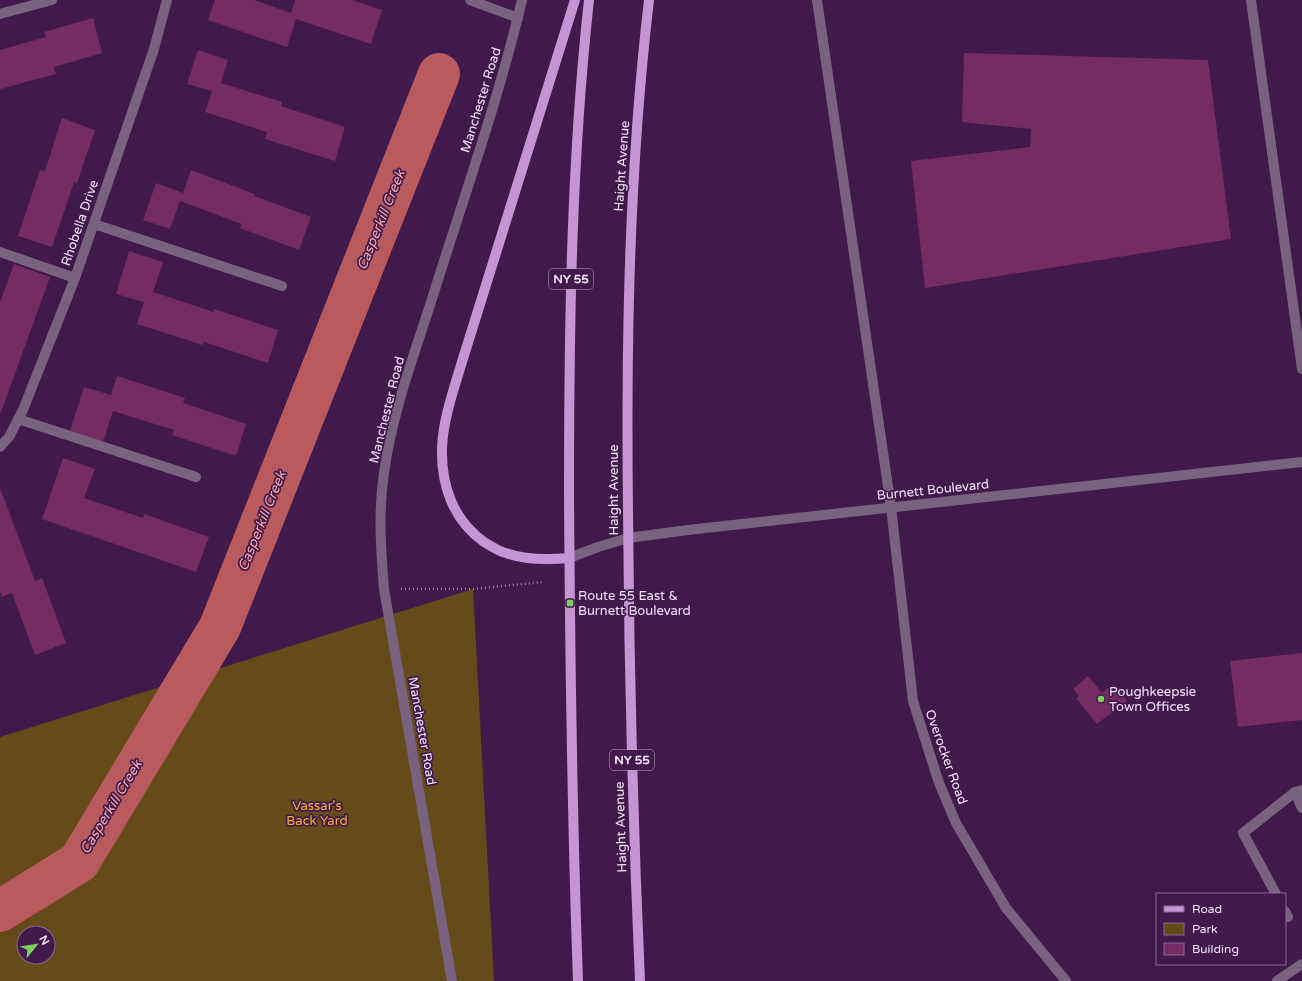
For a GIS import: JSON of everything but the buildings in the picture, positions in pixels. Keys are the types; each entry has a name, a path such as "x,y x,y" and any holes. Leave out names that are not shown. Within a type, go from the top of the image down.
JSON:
{"main road":[{"path":"570,558 550,559 518,557 505,553 479,538 460,518 448,496 443,466 442,448 448,411 461,365 575,0"},
{"name":"NY 55","path":"578,981 573,833 570,558 570,328 573,201 589,0"},
{"name":"Haight Avenue","path":"640,981 631,742 627,367 630,244 640,94 649,0"}],"street":[{"path":"0,14 32,3 52,0"},
{"name":"Rhobella Drive","path":"0,447 9,437 23,410 75,278 154,48 167,0"},
{"path":"470,0 518,18"},
{"name":"Manchester Road","path":"452,981 384,589 381,557 381,501 388,446 398,410 455,225 498,93 522,0"},
{"name":"Overocker Road","path":"817,0 891,508 913,701 939,784 956,823 1006,908 1066,981"},
{"path":"1251,0 1302,369"},
{"path":"94,224 282,286"},
{"path":"0,252 75,278"},
{"path":"18,419 196,477"},
{"name":"Burnett Boulevard","path":"570,558 598,547 628,538 688,530 1302,462"},
{"path":"1275,893 1243,833 1298,791 1302,808"},
{"path":"1277,981 1302,964"}],"path":[{"path":"402,589 473,589 543,582"}],"green space":[{"name":"Vassar's Back Yard","path":"473,589 494,981 0,981 0,737"}],"waterway":[{"name":"Casperkill Creek","path":"0,911 79,862 220,627 439,74"}],"place":[{"name":"Route 55 East & Burnett Boulevard","path":"570,603"},
{"name":"Poughkeepsie Town Offices","path":"1101,699"}]}
